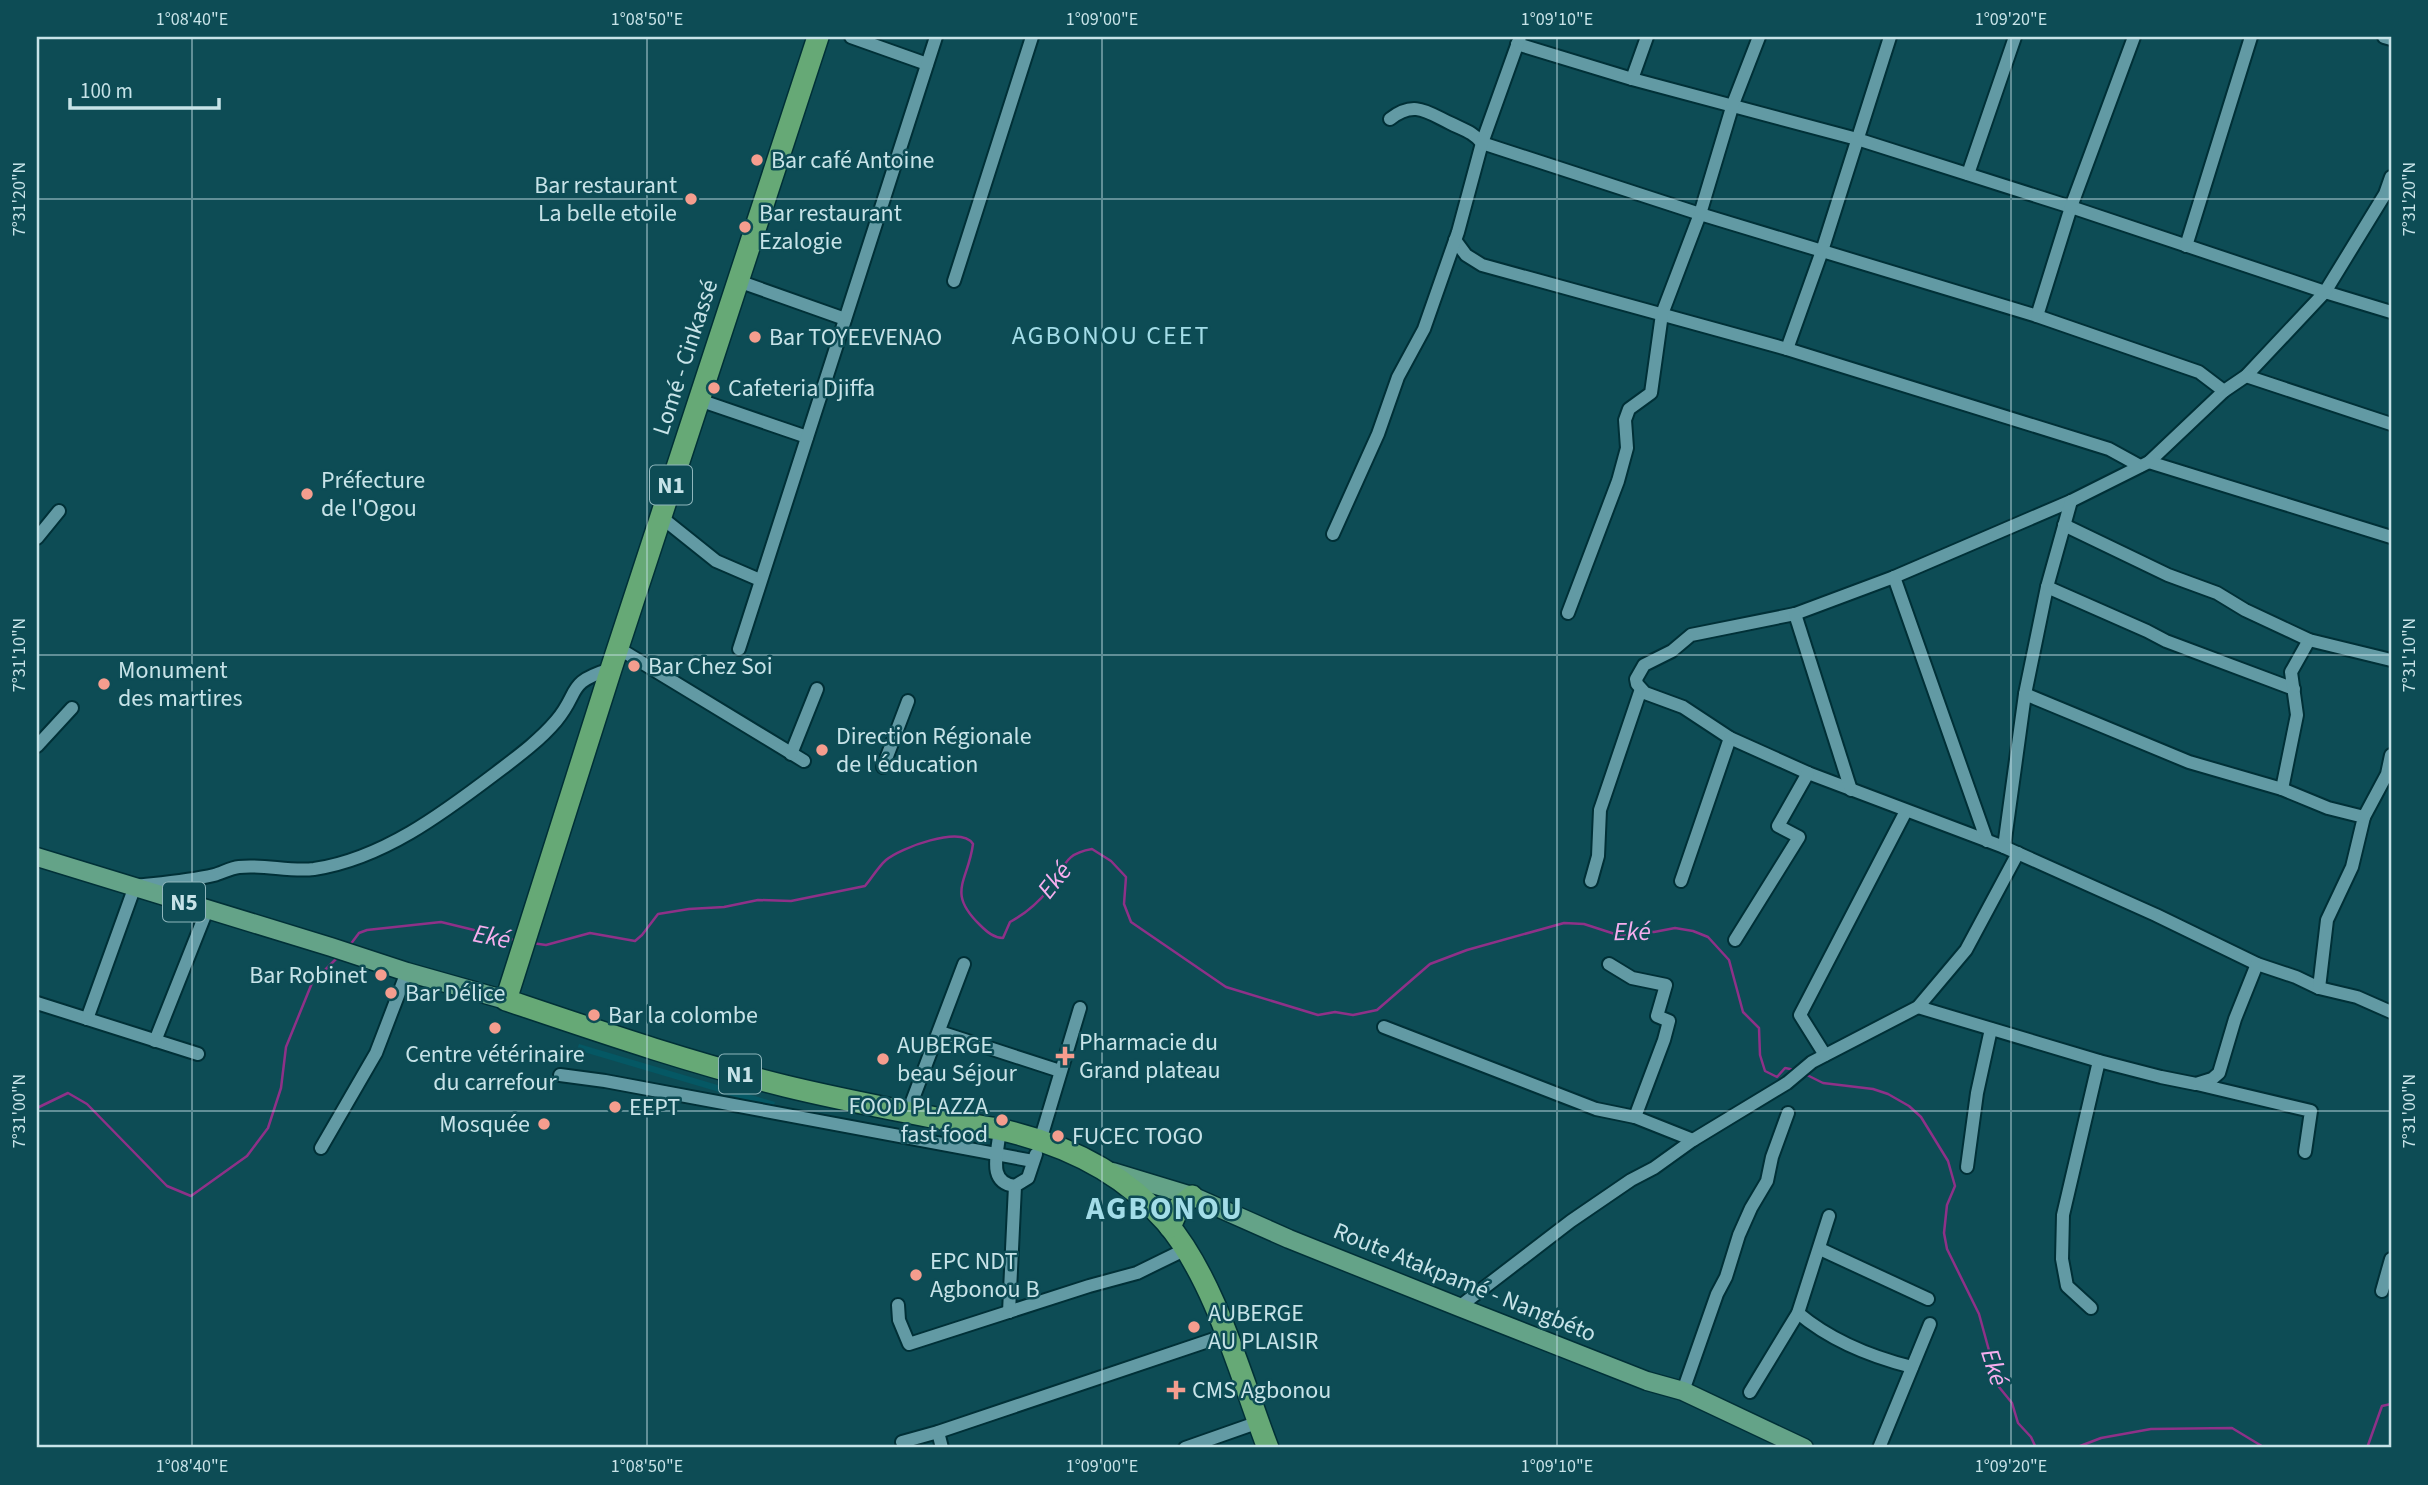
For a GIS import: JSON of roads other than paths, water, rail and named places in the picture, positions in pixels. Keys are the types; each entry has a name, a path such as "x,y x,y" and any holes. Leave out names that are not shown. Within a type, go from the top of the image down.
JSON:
{"highway":[{"name":"Lomé - Cinkassé","path":"506,1000 611,669 818,37"},
{"name":"N1","path":"506,1000 741,1074 908,1112 992,1139 1000,1130 1037,1150 1073,1161 1113,1185 1168,1234 1178,1239"},
{"name":"N1","path":"1037,1150 1104,1170 1136,1193 1178,1239 1204,1283 1268,1448"},
{"path":"1178,1239 1179,1207 1192,1196"}],"main road":[{"name":"N5","path":"37,857 506,1000"},
{"name":"Route Atakpamé - Nangbéto","path":"1104,1170 1192,1196 1285,1237 1460,1307 1647,1381 1683,1391 1804,1448"}],"street":[{"path":"851,37 927,64"},
{"path":"739,649 936,37"},
{"path":"954,281 1032,37"},
{"path":"1632,79 1647,37"},
{"path":"1568,613 1618,481 1621,463 1628,447 1625,420 1629,409 1651,393 1662,314 1700,214 1733,104 1759,37"},
{"path":"1787,349 1822,251 1889,37"},
{"path":"1968,174 2015,37"},
{"path":"2037,316 2071,207 2134,37"},
{"path":"2186,246 2251,37"},
{"path":"2384,37 2391,39"},
{"path":"1333,534 1378,434 1398,377 1424,329 1455,240 1482,144 1518,41 1632,79 1857,139 2391,312"},
{"path":"1390,118 1401,110 1413,108 1431,112 1473,132 1482,144 1700,214 2037,316 2199,372 2224,391"},
{"path":"2391,177 2388,195 2325,292 2246,376 2224,391 2145,464 2071,500 1894,577 1795,614 1691,635 1672,650 1644,665 1637,674 1637,684 1645,693 1683,707 1731,738 1808,773 2004,847 2157,915 2257,964 2297,977 2319,988 2357,997 2391,1012"},
{"path":"1455,240 1465,255 1482,265 1787,349 2109,449 2145,464 2391,537"},
{"path":"738,281 845,319"},
{"path":"2246,376 2391,424"},
{"path":"699,400 807,437"},
{"path":"2004,847 2025,694 2047,587 2071,500"},
{"path":"37,538 59,511"},
{"path":"661,517 716,561 761,580"},
{"path":"2064,525 2168,575 2217,593 2245,610 2309,640 2391,660"},
{"path":"1894,577 1987,841"},
{"path":"2047,587 2166,641 2294,689"},
{"path":"1795,614 1851,790"},
{"path":"2282,789 2297,715 2291,671 2309,640"},
{"path":"618,648 804,761"},
{"path":"87,1019 135,886 203,877 237,867 312,869 377,850 435,816 495,774 535,742 557,720 572,691 582,680 611,669"},
{"path":"792,754 817,689"},
{"path":"1591,881 1598,856 1600,810 1640,692"},
{"path":"2025,694 2189,762 2282,789 2328,808 2364,817"},
{"path":"883,767 908,701"},
{"path":"37,746 72,708"},
{"path":"1681,881 1731,738"},
{"path":"2319,988 2327,920 2351,867 2364,817 2389,775 2391,755"},
{"path":"1735,940 1799,837 1778,826 1808,773"},
{"path":"1825,1055 1800,1015 1906,811"},
{"path":"1460,1307 1571,1221 1631,1180 1787,1083 1812,1062 1917,1007 1965,950 2018,853"},
{"path":"155,1041 207,910"},
{"path":"908,1112 964,964"},
{"path":"1609,964 1632,978 1666,985 1657,1016 1669,1021 1635,1117"},
{"path":"2196,1084 2212,1079 2219,1073 2235,1019 2257,964"},
{"path":"321,1148 376,1053 407,972"},
{"path":"37,1003 198,1054"},
{"path":"1917,1007 2099,1061 2311,1111 2305,1152"},
{"path":"992,1139 998,1177 1003,1183 1015,1186 1028,1178 1080,1008"},
{"path":"1384,1027 1595,1109 1635,1117 1693,1140"},
{"path":"1967,1167 1991,1029"},
{"path":"940,1032 1060,1071"},
{"path":"2091,1308 2067,1286 2062,1259 2063,1215 2099,1061"},
{"path":"559,1075 992,1139 1037,1150"},
{"path":"1683,1391 1739,1235 1767,1181 1772,1157 1788,1114"},
{"path":"1009,1312 1015,1186"},
{"path":"1750,1392 1798,1313 1829,1216"},
{"path":"898,1305 899,1320 909,1344 1138,1273 1178,1239"},
{"path":"1820,1249 1928,1299"},
{"path":"2382,1291 2391,1259"},
{"path":"1798,1313 1845,1344 1881,1359 1912,1367"},
{"path":"1879,1448 1930,1324"},
{"path":"902,1442 1226,1335"},
{"path":"1185,1448 1259,1422"},
{"path":"938,1432 942,1448"}],"waterway":[{"name":"Eké","path":"532,943 546,945 590,933 635,941 658,914 724,907 758,900 791,901 865,886 893,855 930,840 956,837 973,844 962,886 964,904 985,930 1003,938 1010,922 1040,899 1070,858 1092,849 1111,861 1126,877 1124,904 1131,922 1226,987 1318,1015 1335,1012 1353,1015 1377,1010 1430,964 1467,950 1564,923 1584,924 1621,936 1639,931 1654,932 1675,928 1693,931 1708,937 1729,960 1743,1012 1759,1028 1760,1055 1765,1071 1777,1077 1785,1068 1795,1070"},
{"name":"Eké","path":"350,945 359,933 367,930 441,922 474,930 488,938 515,940"},
{"name":"Eké","path":"37,1108 68,1093 87,1104 167,1186 191,1196 247,1156 268,1128 281,1088 286,1047 312,983 338,957"},
{"name":"Eké","path":"1805,1074 1823,1083 1873,1089 1888,1094 1909,1106 1921,1117 1948,1161 1955,1186 1947,1205 1944,1233 1947,1249 1979,1314 1999,1387 2012,1403 2018,1423 2031,1437 2036,1448"},
{"name":"Eké","path":"2367,1448 2382,1406 2391,1404"},
{"name":"Eké","path":"2075,1448 2101,1438 2151,1429 2232,1428 2265,1448"}],"place":[{"name":"Bar café Antoine","path":"757,160"},
{"name":"Bar restaurant La belle etoile","path":"691,199"},
{"name":"Bar restaurant Ezalogie","path":"745,227"},
{"name":"Bar TOYEEVENAO","path":"755,337"},
{"name":"Cafeteria Djiffa","path":"714,388"},
{"name":"Préfecture de l'Ogou","path":"307,494"},
{"name":"Bar Chez Soi","path":"634,666"},
{"name":"Monument des martires","path":"104,684"},
{"name":"Direction Régionale de l'éducation","path":"822,750"},
{"name":"Bar Robinet","path":"381,975"},
{"name":"Bar Délice","path":"391,993"},
{"name":"Bar la colombe","path":"594,1015"},
{"name":"Centre vétérinaire du carrefour","path":"495,1028"},
{"name":"Pharmacie du Grand plateau","path":"1065,1056"},
{"name":"AUBERGE beau Séjour","path":"883,1059"},
{"name":"EEPT","path":"615,1107"},
{"name":"FOOD PLAZZA fast food","path":"1002,1120"},
{"name":"Mosquée","path":"544,1124"},
{"name":"FUCEC TOGO","path":"1058,1136"},
{"name":"EPC NDT Agbonou B","path":"916,1275"},
{"name":"AUBERGE AU PLAISIR","path":"1194,1327"},
{"name":"CMS Agbonou","path":"1176,1390"}],"district":[{"name":"AGBONOU CEET","path":"1111,335"},
{"name":"AGBONOU","path":"1165,1208"}]}
